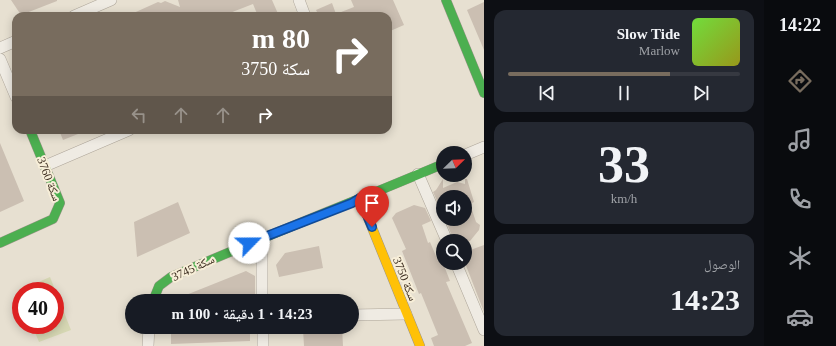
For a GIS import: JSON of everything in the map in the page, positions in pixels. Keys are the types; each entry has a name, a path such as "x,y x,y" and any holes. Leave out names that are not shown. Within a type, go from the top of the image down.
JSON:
{"street":[{"path":"84,12 112,0"},
{"path":"299,0 304,12"},
{"path":"446,0 484,93"},
{"path":"0,48 12,43"},
{"path":"0,59 12,88"},
{"name":"سكة 3760","path":"0,243 53,219 60,203 32,134"},
{"path":"45,166 120,134"},
{"path":"472,152 484,148"},
{"name":"سكة 3745","path":"156,294 160,286 171,276 262,238 352,203 360,198 436,167"},
{"path":"418,174 443,234"},
{"name":"سكة 3750","path":"360,198 420,346"},
{"path":"262,238 262,294"},
{"path":"459,270 484,330"},
{"path":"359,315 406,314"},
{"path":"148,346 149,334"},
{"path":"263,334 263,346"}],"green space":[{"path":"50,277 52,282 39,282"},
{"path":"64,312 71,330 64,333"},
{"path":"36,334 60,334 39,342"}],"building":[{"path":"11,0 57,0 29,12 19,12"},
{"path":"178,0 272,0 277,12 256,12 253,4 232,12 136,12 158,2 161,3 165,1 180,7"},
{"path":"351,0 393,0 404,25 392,30 392,12 341,12 354,7"},
{"path":"484,2 484,50 467,10"},
{"path":"332,3 335,12 317,12 316,10"},
{"path":"61,134 78,134 63,140"},
{"path":"0,143 24,201 0,212"},
{"path":"441,182 443,182 443,188 457,182 465,184 465,182 468,182 470,190 436,190"},
{"path":"436,190 436,199 433,192"},
{"path":"178,202 190,233 137,257 134,222"},
{"path":"414,205 425,208 431,221 422,225 428,243 430,242 436,256 436,270 446,270 450,281 446,282 472,343 465,346 434,346 431,338 438,335 421,293 419,294 402,251 406,249 392,218 396,213"},
{"path":"472,210 476,222 480,225 479,230 472,239 472,234 451,234 448,226 472,226"},
{"path":"484,245 484,312 468,270 472,270 472,249"},
{"path":"319,246 323,268 279,277 276,265 285,253"},
{"path":"246,271 255,276 255,294 188,294"},
{"path":"171,334 250,334 250,341 171,344"},
{"path":"303,334 342,334 343,346 304,346"}],"traffic: fast":[{"path":"446,0 484,93"},
{"path":"0,243 53,219 60,203 32,134"},
{"path":"156,294 159,286 171,277 436,167"}],"traffic: slow":[{"path":"360,198 420,346"}],"route":[{"path":"249,243 352,203 360,198 372,227"}]}
